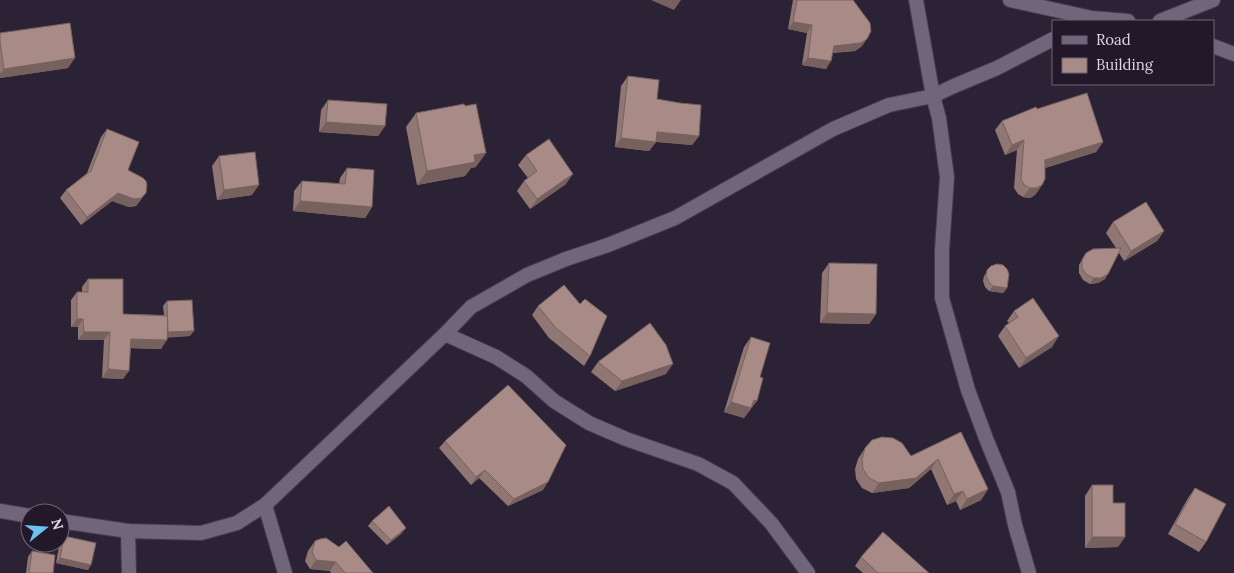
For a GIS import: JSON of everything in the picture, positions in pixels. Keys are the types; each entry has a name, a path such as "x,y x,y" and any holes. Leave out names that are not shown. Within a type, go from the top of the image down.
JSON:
{"street":[{"path":"916,0 933,96 939,118 947,177 942,250 942,298 968,390 1008,492 1015,526 1029,573"},
{"path":"1010,0 1089,20"},
{"path":"1163,20 1213,0"},
{"path":"70,522 128,531 201,534 237,523 265,505 471,307 527,275 675,218 832,129 889,105 933,96 997,68 1052,40"},
{"path":"1214,46 1234,54"},
{"path":"445,334 496,357 526,376 554,401 589,423 626,439 698,464 733,483 771,523 808,573"},
{"path":"265,505 285,573"},
{"path":"0,511 20,514"},
{"path":"128,531 129,573"}],"building":[{"path":"797,0 853,0 870,23 871,31 867,39 861,43 834,46 831,61 808,58 812,25 793,22"},
{"path":"70,23 75,58 4,69 0,33"},
{"path":"628,76 659,80 657,99 701,105 699,136 657,132 656,142 621,138"},
{"path":"1087,93 1103,142 1045,160 1045,179 1042,185 1030,188 1024,185 1021,179 1024,140 1012,145 1002,121 1036,107 1037,109"},
{"path":"328,100 387,104 385,126 326,122"},
{"path":"464,104 465,106 476,104 486,153 474,155 475,162 427,171 416,113"},
{"path":"107,129 139,142 128,170 146,181 146,193 141,198 134,199 118,193 87,217 66,190 91,171"},
{"path":"549,139 573,174 537,199 524,181 537,171 526,155"},
{"path":"255,152 259,185 224,190 219,156"},
{"path":"347,168 374,170 372,207 300,201 302,181 345,184"},
{"path":"1146,202 1164,231 1131,251 1113,222"},
{"path":"1121,248 1108,274 1101,278 1093,278 1086,274 1082,268 1082,260 1086,253 1093,249"},
{"path":"829,263 877,264 876,314 827,313"},
{"path":"997,264 1003,265 1007,269 1009,274 1007,288 993,286 986,276 987,270"},
{"path":"88,279 123,279 123,314 168,316 167,340 131,339 129,371 108,369 110,332 84,332 83,319 77,319 77,292 88,292"},
{"path":"564,285 580,304 585,299 607,316 590,356 556,328 538,306"},
{"path":"1033,298 1059,336 1026,358 1005,326 1018,317 1014,311"},
{"path":"192,300 194,331 168,332 167,301"},
{"path":"650,323 666,345 673,364 622,381 598,362"},
{"path":"751,337 770,343 760,377 763,378 757,401 754,400 751,408 731,402"},
{"path":"508,385 566,445 548,482 514,499 485,470 476,477 445,441"},
{"path":"961,432 988,489 967,499 963,491 954,494 938,459 916,478 879,483 869,478 863,469 862,459 865,448 872,440 882,437 893,438 902,443 911,456"},
{"path":"1092,485 1113,485 1113,503 1125,503 1125,537 1092,537"},
{"path":"1195,488 1226,504 1206,542 1175,524"},
{"path":"389,506 406,528 391,540 372,521"},
{"path":"883,532 929,573 878,573 861,557"},
{"path":"70,537 96,543 91,565 60,558 61,553 70,553"},
{"path":"326,538 339,547 346,541 373,573 345,573 336,562 316,560 312,552 315,541"},
{"path":"32,553 55,555 53,573 29,573"}]}
